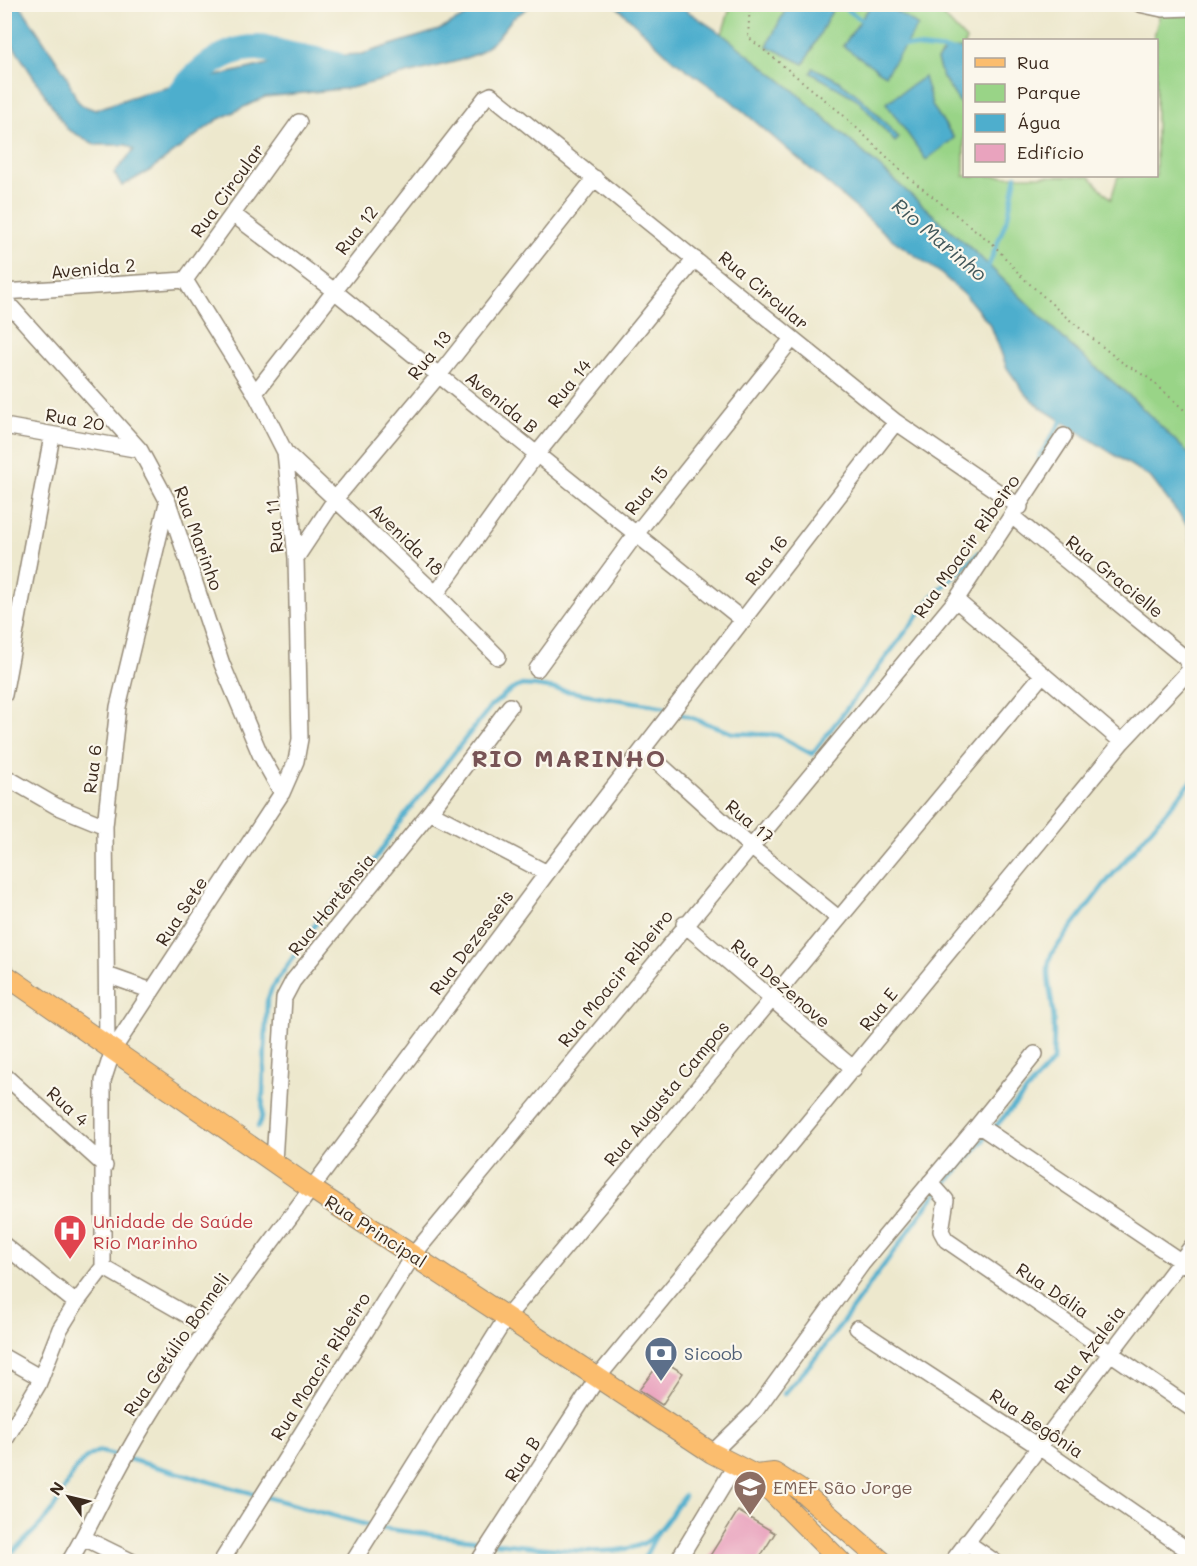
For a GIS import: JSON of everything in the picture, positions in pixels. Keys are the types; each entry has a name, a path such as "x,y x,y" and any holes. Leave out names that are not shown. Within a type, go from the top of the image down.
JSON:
{"main road":[{"name":"Rua Principal","path":"4,974 312,1189 724,1460 756,1476 841,1562"},
{"name":"Rua Principal","path":"756,1476 774,1473 799,1489 883,1562"}],"street":[{"path":"1138,4 1162,9 1192,8"},
{"name":"Rua Circular","path":"490,95 896,422 1014,506"},
{"name":"Rua 12","path":"255,393 333,290 485,98 490,95"},
{"name":"Rua Circular","path":"185,280 299,122"},
{"name":"Rua 13","path":"296,558 336,498 439,375 595,178"},
{"name":"Avenida B","path":"234,215 333,290 744,621"},
{"name":"Rua 14","path":"436,594 536,455 695,259"},
{"name":"Avenida 2","path":"4,292 185,280"},
{"name":"Rua 11","path":"185,280 255,393 285,452 296,558 300,740 296,761 282,793"},
{"name":"Rua Marinho","path":"4,299 140,450 168,502 222,664 260,754 282,793"},
{"name":"Rua 15","path":"537,669 636,534 792,339"},
{"name":"Rua 16","path":"664,720 744,621 896,422"},
{"name":"Rua 20","path":"4,426 140,450"},
{"path":"4,695 52,436"},
{"name":"Rua Moacir Ribeiro","path":"221,1562 414,1254 684,924 751,848 956,600 1014,506 1064,436"},
{"name":"Avenida 18","path":"285,452 436,594 498,657"},
{"name":"Rua 6","path":"110,1048 105,826 118,707 168,502"},
{"name":"Rua Gracielle","path":"1014,506 1185,658 1190,667"},
{"path":"956,600 1122,742"},
{"name":"Rua E","path":"598,1377 854,1070 1122,742 1186,678 1190,667"},
{"name":"Rua Augusta Campos","path":"352,1562 506,1318 837,917 1042,674"},
{"name":"Rua Hortênsia","path":"274,1162 284,998 293,981 430,812 510,706"},
{"name":"Rua Dezesseis","path":"312,1189 664,720"},
{"name":"Rua 17","path":"643,749 751,848 837,917"},
{"path":"4,776 56,806 105,826"},
{"name":"Rua Sete","path":"110,1048 152,992 282,793"},
{"path":"430,812 547,873"},
{"name":"Rua Dezenove","path":"684,924 854,1070"},
{"path":"107,975 152,992"},
{"path":"4,1442 26,1410 60,1329 75,1303 103,1267 104,1081 110,1048"},
{"path":"677,1562 724,1460 756,1410 862,1264 936,1187 986,1130 1035,1054"},
{"name":"Rua 4","path":"4,1075 105,1166"},
{"path":"986,1130 1187,1265"},
{"name":"Rua Dália","path":"936,1187 946,1204 941,1232 946,1240 1192,1409"},
{"name":"Rua Getúlio Bonneli","path":"69,1562 158,1398 208,1327 312,1189"},
{"path":"4,1245 75,1303"},
{"name":"Rua Azaleia","path":"952,1562 1111,1353 1187,1265 1192,1246"},
{"path":"103,1267 208,1327"},
{"name":"Rua Begônia","path":"857,1328 1039,1447 1192,1553"},
{"path":"4,1357 41,1378"},
{"name":"Rua B","path":"478,1562 598,1377"},
{"path":"84,1538 133,1562"},
{"path":"966,1542 995,1562"}],"path":[{"path":"750,4 748,37 841,113 909,178 993,244 1021,276 1065,316 1120,361 1150,380 1192,417"}],"green space":[{"path":"731,5 788,5 767,46 804,64 835,5 871,5 843,46 918,26 887,5 939,5 937,9 965,39 963,39 963,49 945,50 937,60 942,76 963,108 963,177 1090,177 1111,199 1118,177 1158,177 1158,39 1153,39 1160,13 1192,5 1192,457 1132,398 1071,346 976,253 792,89 722,34","holes":["886,103 933,107 954,138"]}],"water":[{"path":"4,5 20,5 65,73 77,100 82,105 95,110 140,94 272,63 304,57 362,54 439,30 486,5 532,5 512,19 496,39 479,53 458,61 351,88 265,97 217,120 149,171 122,186 114,173 134,150 127,145 96,145 67,129 5,33"},
{"path":"615,5 678,5 722,34 792,89 976,253 1071,346 1132,398 1192,457 1192,550 1188,526 1151,478 1041,408 1025,393 1007,368 991,326 967,297 939,272 893,240 730,100 672,59"},
{"path":"788,5 835,5 804,64 767,46"},
{"path":"871,5 887,5 918,26 885,75 843,46"},
{"path":"963,49 963,108 942,76 937,60 945,50"},
{"path":"813,68 850,89 899,138 895,142 857,99 811,73"},
{"path":"924,77 933,107 954,138 926,160 886,103"}],"building":[{"name":"Sicoob","path":"662,1360 683,1373 662,1405 639,1390"},
{"path":"738,1511 775,1533 757,1562 706,1562"}],"waterway":[{"path":"839,4 866,23"},
{"path":"900,45 963,52"},
{"name":"Rio Marinho","path":"168,110 185,87 206,67 218,59 245,49 259,48 336,65"},
{"path":"987,270 1008,216 1016,177"},
{"path":"1038,466 1040,455 1065,416"},
{"path":"258,1127 262,1116 267,1001 272,988 319,919 375,859 402,819 491,706 511,690 522,685 536,686 659,706 733,733 777,735 812,754 933,596 980,552"},
{"path":"784,1394 823,1349 932,1199 1053,1061 1054,1018 1048,972 1052,953 1103,886 1192,781"},
{"path":"4,1560 35,1531 51,1512 70,1477 82,1462 99,1451 258,1495"},
{"path":"495,1543 594,1551 632,1548 646,1542 657,1533 684,1496"},
{"path":"266,1497 371,1526"},
{"path":"379,1528 487,1542"},
{"path":"642,1562 658,1532"}],"place":[{"name":"Unidade de Saúde Rio Marinho","path":"70,1260"},
{"name":"Sicoob","path":"661,1382"},
{"name":"EMEF São Jorge","path":"750,1516"}],"district":[{"name":"RIO MARINHO","path":"569,757"}]}
